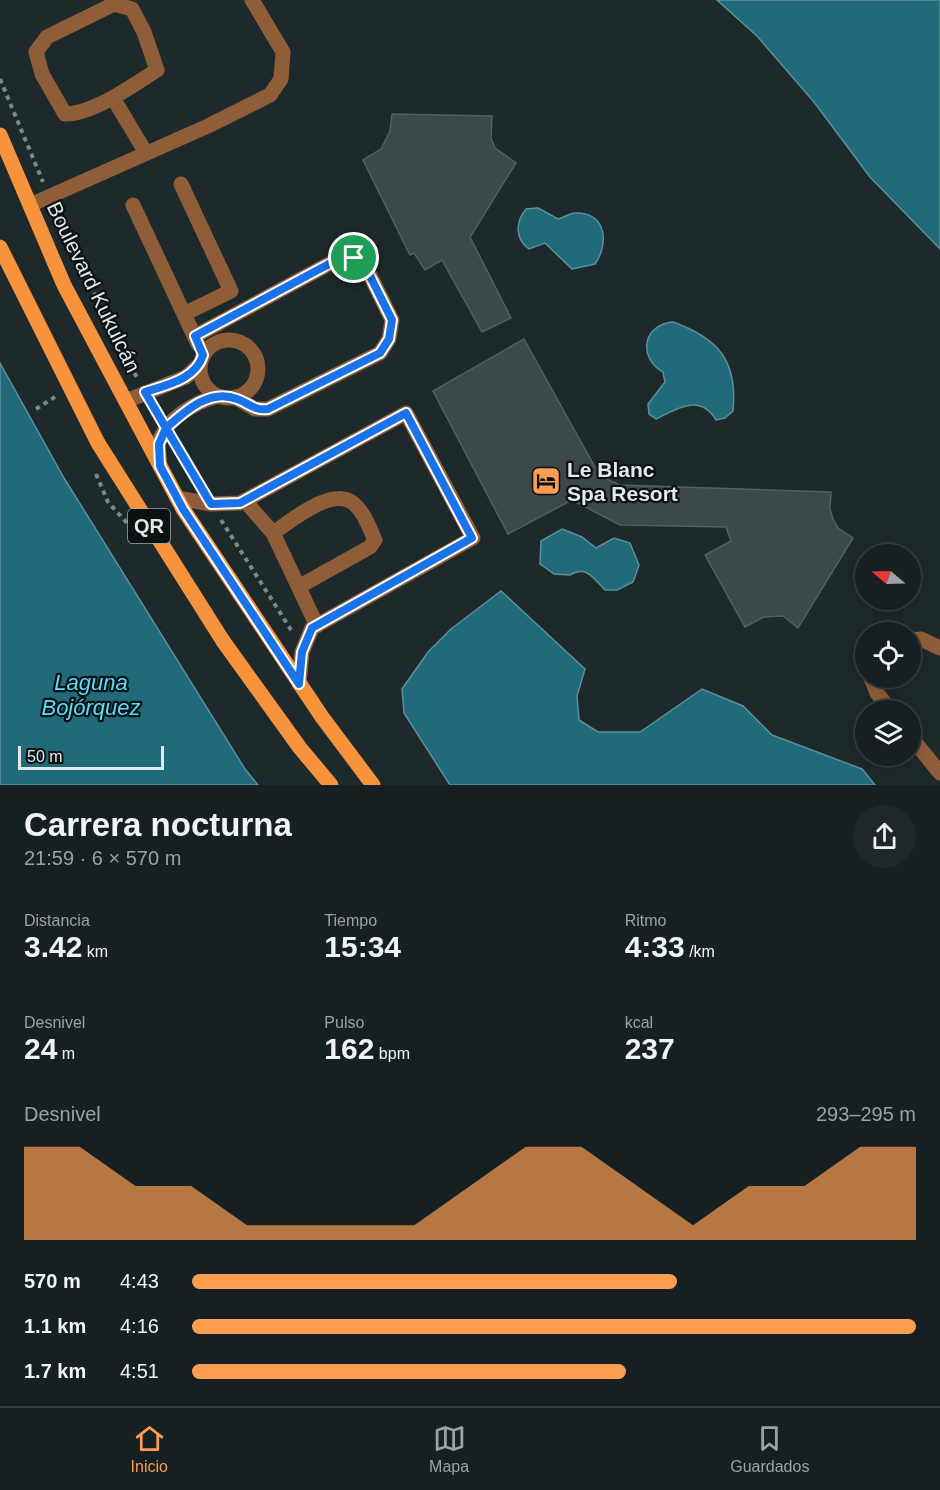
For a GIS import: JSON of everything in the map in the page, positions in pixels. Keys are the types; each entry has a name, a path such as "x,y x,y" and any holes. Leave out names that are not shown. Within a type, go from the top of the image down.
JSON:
{"main road":[{"name":"Boulevard Kukulcán","path":"0,135 64,285 177,498 299,684 373,785"},
{"name":"QR","path":"0,247 98,443 115,472 224,641 300,748 330,785"}],"lane":[{"path":"30,205 270,95 281,79 283,52 252,0"},
{"path":"114,4 132,9 144,32 157,70 113,98 74,114 65,114 42,74 36,52 47,37 98,9 114,4"},
{"path":"113,98 146,153"},
{"path":"181,184 231,291 184,314"},
{"path":"133,205 195,336 202,360 203,382 218,396"},
{"path":"195,336 342,257 354,258 365,266 392,320 389,339 380,353 268,409 255,409 235,397"},
{"path":"126,401 186,377 217,342 226,340 244,343 251,349 258,367 257,377 246,393 235,397 218,396 190,406 166,428 159,444 160,466"},
{"path":"177,498 223,505 245,501 406,413 472,538 312,628 302,652 299,684"},
{"path":"273,533 310,509 333,498 352,502 365,518 375,540 370,547 300,586"},
{"path":"245,501 273,533 300,586 316,626"},
{"path":"921,639 940,648"},
{"path":"921,749 940,772"}],"path":[{"path":"0,80 124,357 145,392"},
{"path":"36,409 60,393"},
{"path":"166,428 211,504 290,626 302,652"}],"water":[{"path":"717,0 940,0 940,249 870,177 814,102 757,36"},
{"path":"538,208 558,219 575,213 586,214 594,218 599,223 603,239 595,264 572,269 545,243 529,249 524,245 518,230 520,219 526,209"},
{"path":"673,322 689,328 713,344 728,365 734,393 733,411 725,418 716,420 703,407 695,405 680,408 656,419 649,414 648,404 665,382 663,372 650,359 647,343 655,329"},
{"name":"Laguna Bojórquez","path":"0,363 64,478 245,769 258,785 0,785"},
{"path":"562,529 582,537 596,548 614,538 630,543 639,565 633,582 617,590 605,590 586,572 576,572 570,575 554,574 540,564 541,541"},
{"path":"501,591 585,669 577,696 579,720 598,732 640,732 702,689 743,706 772,735 862,769 875,785 450,785 404,713 402,689 428,652 451,629"}],"building":[{"path":"392,114 492,116 491,138 495,148 516,163 470,237 511,318 482,332 442,260 425,270 414,253 410,255 363,160 381,149 390,131"},
{"name":"Le Blanc Spa Resort","path":"524,339 595,467 604,478 620,485 831,492 830,509 833,519 838,528 853,538 798,628 783,616 764,617 745,627 705,555 731,541 726,527 620,525 572,500 508,534 433,391"}],"place":[{"name":"Le Blanc Spa Resort","path":"546,481"}],"route":[{"path":"354,258 342,257 195,336 203,355 200,364 186,377 145,392 166,428 159,444 160,466 183,509 299,684 302,652 312,628 472,538 406,413 240,503 223,505 211,504 166,428 190,406 218,396 235,397 255,409 268,409 380,353 389,339 392,320 365,266 354,258"}]}
